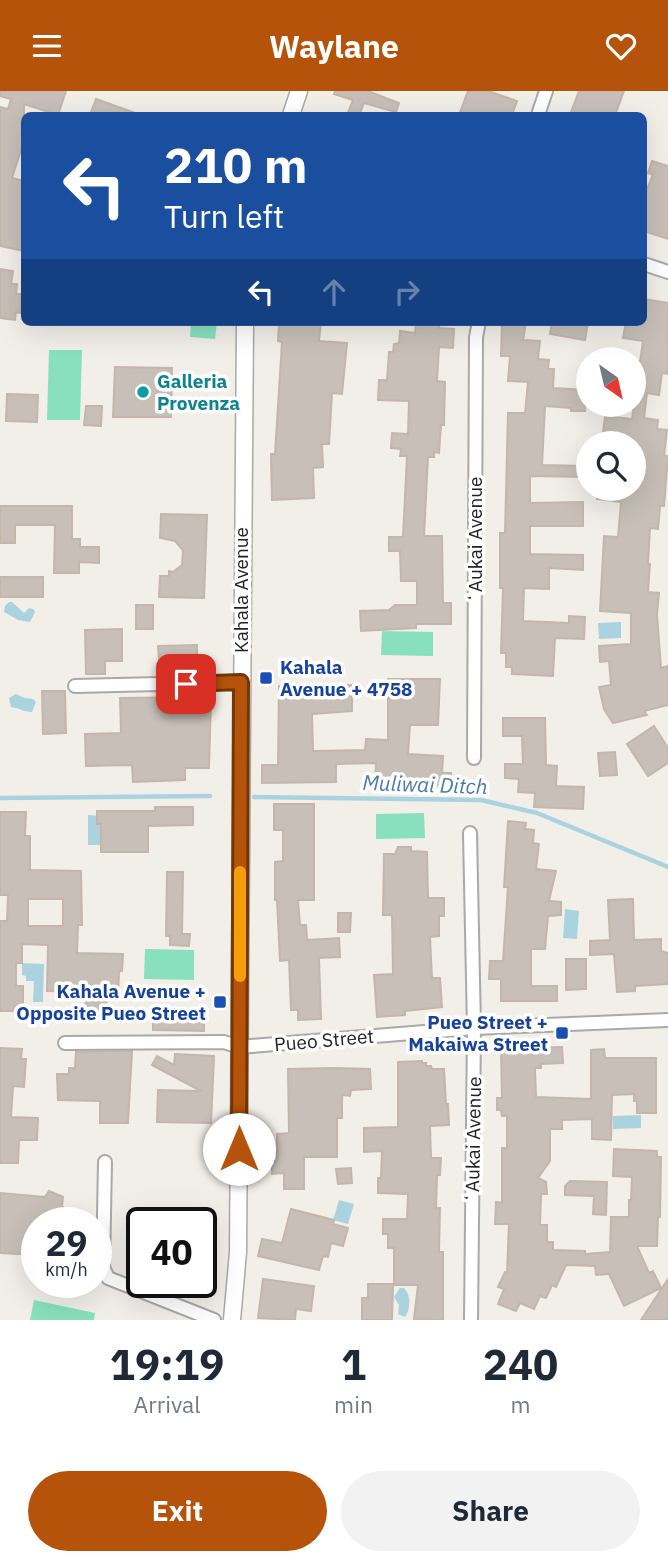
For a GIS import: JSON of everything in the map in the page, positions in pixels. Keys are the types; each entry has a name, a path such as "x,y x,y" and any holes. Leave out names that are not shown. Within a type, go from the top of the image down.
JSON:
{"street":[{"path":"292,112 299,91"},
{"path":"539,112 546,91"},
{"path":"647,265 668,272"},
{"name":"Kahala Avenue","path":"232,1320 238,1252 245,326"},
{"name":"ʻAukai Avenue","path":"474,758 478,326"},
{"path":"75,686 241,682"},
{"name":"ʻAukai Avenue","path":"470,834 474,1028 471,1320"},
{"name":"Pueo Street","path":"65,1043 224,1042 239,1047 474,1028 668,1020"},
{"path":"105,1162 103,1267 108,1278 214,1320"}],"green space":[{"path":"191,326 217,326 215,339 190,337"},
{"path":"49,350 82,350 80,420 47,420"},
{"path":"382,631 433,632 433,656 381,655"},
{"path":"424,813 425,838 376,839 376,814"},
{"path":"145,949 194,950 194,980 144,979"},
{"path":"34,1300 95,1313 94,1320 30,1320"}],"water":[{"path":"9,602 24,613 29,608 33,609 35,612 30,622 18,620 4,612"},
{"path":"621,622 621,638 599,639 598,623"},
{"path":"16,694 36,702 32,712 11,707 9,698"},
{"path":"88,815 103,816 102,845 88,845"},
{"path":"565,909 579,911 577,939 563,938"},
{"path":"22,963 44,964 43,1002 33,1002 34,981 26,981 26,976 22,975"},
{"path":"641,1115 641,1128 613,1129 613,1116"},
{"path":"339,1200 354,1204 348,1224 333,1220"},
{"path":"400,1288 404,1288 409,1298 405,1317 398,1314 399,1305 394,1297"}],"building":[{"path":"0,91 66,91 59,112 49,112 24,104 24,112 21,112 21,150 12,178 21,180 21,250 0,246 0,107 8,109 11,99 0,96"},
{"path":"335,91 368,91 399,103 396,112 364,103 360,112 348,112 353,100 334,94"},
{"path":"468,91 488,91 517,101 513,112 460,112"},
{"path":"579,91 624,91 616,112 571,112"},
{"path":"96,99 132,112 91,112"},
{"path":"652,161 668,166 668,239 647,232 647,189 653,175 648,173"},
{"path":"0,269 13,271 11,284 17,284 16,294 21,294 21,304 20,313 16,312 15,320 0,318"},
{"path":"647,300 668,303 668,374 662,373 659,395 647,393 646,401 646,347 642,347 643,341 623,338 625,326 647,326"},
{"path":"279,326 321,326 319,341 347,343 342,394 332,393 329,444 322,444 323,467 313,468 314,498 272,500 271,454 275,454 282,342 278,341"},
{"path":"416,326 454,329 453,348 439,347 437,381 445,382 444,425 441,425 439,453 434,452 434,457 428,457 424,536 442,536 443,603 451,603 451,624 416,624 416,628 361,631 360,611 389,610 395,605 417,605 417,581 401,581 400,551 389,551 389,537 403,537 407,456 400,456 401,449 391,448 392,433 408,434 409,401 378,400 379,380 387,380 389,352 393,352 394,344 399,343 400,331 415,333"},
{"path":"502,326 525,326 523,340 540,341 538,359 549,360 548,369 554,369 553,388 576,389 576,411 571,411 571,408 545,406 542,465 576,466 576,477 530,476 530,503 583,502 583,526 530,526 530,554 583,555 583,570 549,568 549,589 524,588 523,621 569,623 569,616 585,617 584,639 555,638 553,676 512,674 512,667 506,667 506,653 501,653 503,588 500,588 500,533 505,533 508,413 525,413 528,382 508,381 510,356 501,356"},
{"path":"551,326 587,326 585,340 550,334"},
{"name":"Galleria Provenza","path":"115,367 172,368 171,417 113,417"},
{"path":"7,394 38,395 37,422 6,421"},
{"path":"86,406 102,406 101,426 84,425"},
{"path":"605,417 644,417 658,420 657,429 667,430 664,506 660,506 658,529 650,528 648,592 659,593 657,614 661,668 668,666 668,705 644,711 647,715 613,723 604,709 599,687 611,685 609,661 600,662 599,646 631,644 631,613 600,611 604,536 618,537 621,502 613,501 646,501 646,431 603,431"},
{"path":"0,506 72,506 72,539 80,539 80,547 99,547 99,563 79,562 79,573 54,573 55,525 15,525 15,543 0,543"},
{"path":"161,514 207,515 204,598 159,597 160,576 169,576 169,571 173,572 182,565 183,550 175,541 160,538"},
{"path":"0,577 43,577 43,597 0,597"},
{"path":"136,605 153,605 153,629 136,629"},
{"path":"122,629 122,661 105,661 105,674 86,674 85,630"},
{"path":"197,645 197,669 186,669 186,675 160,675 158,646"},
{"path":"388,679 440,679 438,725 410,725 408,754 443,756 442,773 451,773 450,786 375,783 376,763 336,764 336,782 262,783 262,765 278,765 279,686 352,685 352,711 312,714 313,751 365,750 366,739 388,740"},
{"path":"42,691 65,691 66,733 43,734"},
{"path":"120,698 211,699 209,768 185,768 185,780 133,782 132,765 86,766 85,734 121,733"},
{"path":"503,718 545,718 546,765 557,766 556,786 584,787 583,809 534,807 535,793 518,792 519,779 505,778 505,764 523,764 522,736 503,736"},
{"path":"654,726 668,748 668,763 648,776 627,744"},
{"path":"615,752 617,775 600,776 598,753"},
{"path":"274,804 314,804 314,900 298,900 300,925 306,925 307,940 339,938 340,957 319,958 321,1019 298,1020 298,1010 291,1010 289,960 280,961 275,862 283,861 283,830 274,830"},
{"path":"155,807 193,807 193,825 148,826 148,852 101,852 101,824 97,824 97,811 155,811"},
{"path":"0,812 26,812 25,836 30,836 30,870 81,871 82,925 78,925 77,953 123,954 118,998 107,998 106,1019 85,1018 86,992 47,991 48,945 22,944 22,963 16,963 16,986 23,986 23,1006 15,1006 15,1011 0,1011 0,921 7,921 8,895 0,895","holes":["28,899 63,899 63,926 28,926"]},
{"path":"508,821 526,823 525,829 534,830 533,843 539,844 536,869 556,871 549,901 561,902 561,915 548,916 545,949 531,949 531,986 557,986 557,1001 501,1001 501,979 489,979 490,961 503,961 508,887 504,887"},
{"path":"398,847 411,847 411,851 427,852 428,898 444,898 444,916 439,916 439,936 430,937 432,978 440,978 442,1007 405,1011 405,1015 377,1017 374,975 393,974 392,915 383,915 384,854 395,854"},
{"path":"167,872 183,872 182,934 190,934 189,946 170,945 170,936 166,936"},
{"path":"633,899 634,940 661,939 661,951 668,953 668,984 635,986 635,991 617,992 614,954 590,955 590,941 610,940 608,900"},
{"path":"338,913 351,913 350,932 338,932"},
{"path":"566,959 586,959 586,989 566,990"},
{"path":"153,1009 204,1010 204,1031 153,1030"},
{"path":"562,1047 563,1063 541,1064 541,1068 535,1068 536,1097 591,1099 591,1050 604,1049 605,1058 656,1058 656,1113 637,1113 634,1094 612,1095 611,1140 592,1139 592,1119 562,1120 562,1129 550,1129 550,1161 538,1178 546,1182 547,1194 541,1194 540,1225 547,1225 547,1242 553,1242 553,1250 585,1251 585,1254 610,1252 611,1217 629,1217 632,1177 613,1176 614,1149 657,1151 657,1157 661,1157 657,1246 637,1246 649,1273 653,1271 661,1288 624,1306 609,1274 596,1275 595,1266 566,1265 556,1287 552,1285 546,1298 540,1296 534,1309 520,1303 516,1311 498,1304 504,1289 498,1287 505,1272 507,1273 509,1224 495,1224 496,1202 502,1203 502,1148 507,1148 507,1116 502,1116 501,1110 497,1110 497,1098 502,1098 501,1049"},
{"path":"0,1048 22,1049 21,1059 26,1059 24,1087 13,1086 11,1117 38,1118 37,1140 19,1140 18,1163 0,1163"},
{"path":"132,1051 128,1123 100,1123 100,1101 58,1100 57,1074 69,1074 69,1068 75,1068 76,1052"},
{"path":"175,1054 214,1056 211,1123 157,1122 158,1090 201,1091 152,1065 157,1056 174,1065"},
{"path":"422,1061 432,1069 444,1069 448,1104 449,1125 430,1126 431,1158 441,1158 440,1175 437,1175 436,1208 440,1208 439,1252 443,1252 443,1320 414,1319 418,1285 394,1285 394,1248 388,1248 388,1234 383,1234 383,1219 407,1219 408,1194 378,1193 382,1151 364,1152 364,1128 398,1127 398,1062"},
{"path":"288,1069 370,1069 371,1089 351,1090 350,1096 342,1095 342,1118 337,1118 337,1157 304,1157 304,1189 284,1189 284,1173 272,1174 272,1161 277,1161 277,1134 289,1133"},
{"path":"351,1168 352,1183 338,1184 336,1169"},
{"path":"570,1181 607,1182 606,1215 593,1214 594,1196 565,1195 565,1186"},
{"path":"49,1191 63,1197 63,1207 21,1207 21,1254 0,1253 0,1193 45,1197"},
{"path":"291,1209 334,1220 333,1224 348,1228 343,1246 331,1243 328,1257 323,1256 319,1270 258,1256 262,1239 282,1243"},
{"path":"263,1279 314,1286 311,1311 296,1309 295,1320 258,1318"},
{"path":"668,1279 668,1320 641,1320"},
{"path":"368,1284 393,1284 392,1320 362,1320 362,1298 368,1298"}],"waterway":[{"name":"Muliwai Ditch","path":"0,798 210,796"},
{"name":"Muliwai Ditch","path":"254,797 481,800 537,813 668,867"}],"slow traffic":[{"path":"240,872 240,976"}],"place":[{"name":"Galleria Provenza","path":"143,392"},
{"name":"Kahala Avenue + 4758","path":"266,678"},
{"name":"Kahala Avenue + Opposite Pueo Street","path":"220,1002"},
{"name":"Pueo Street + Makaiwa Street","path":"562,1033"}],"route":[{"path":"186,684 241,682 239,1149"}]}
